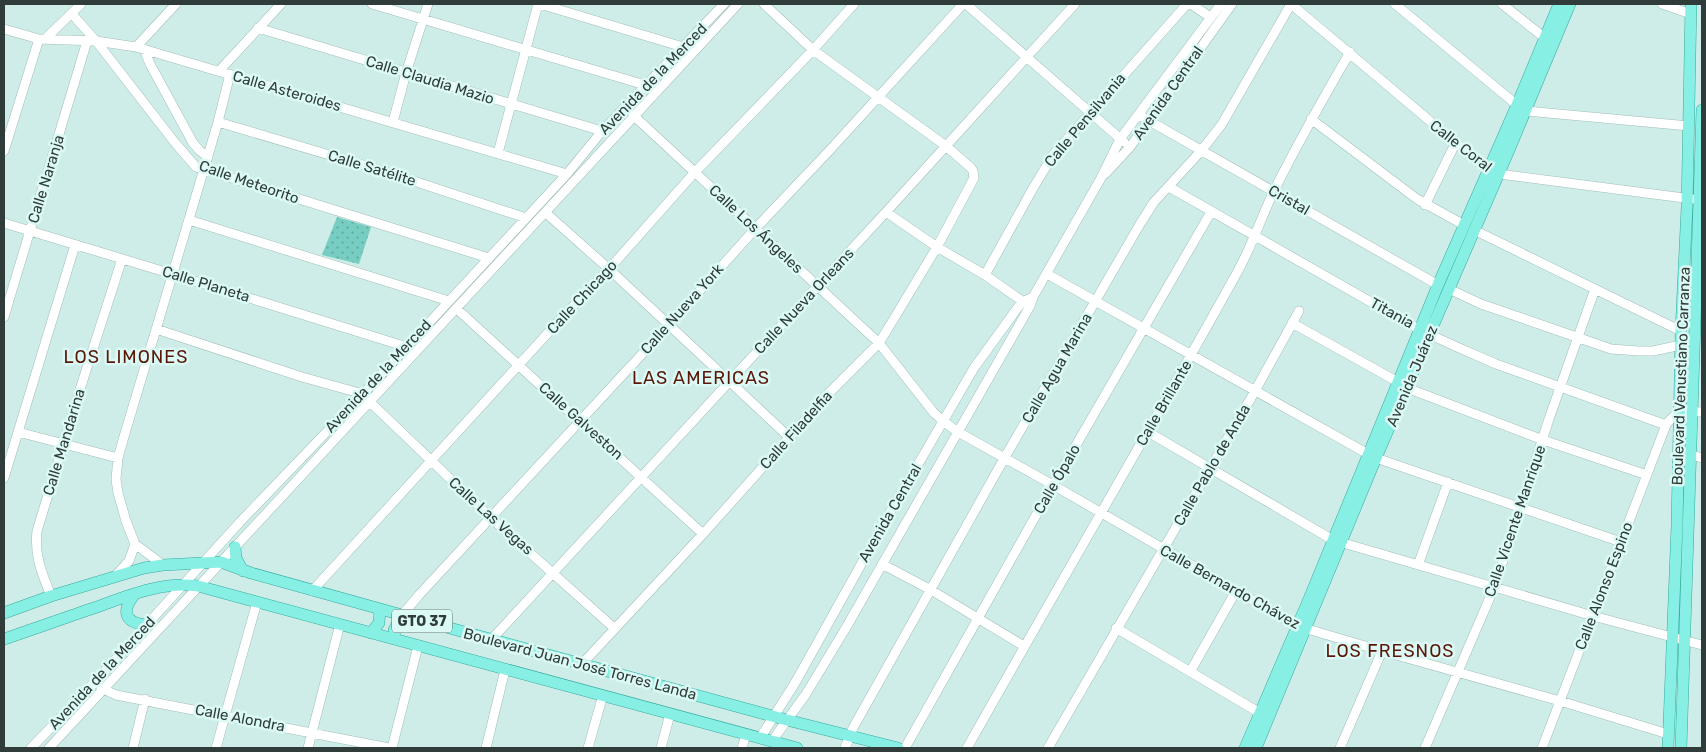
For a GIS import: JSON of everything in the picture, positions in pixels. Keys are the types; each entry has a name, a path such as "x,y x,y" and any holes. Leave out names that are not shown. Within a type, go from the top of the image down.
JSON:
{"main road":[{"name":"Avenida Juárez","path":"1521,108 1559,4"},
{"name":"Avenida Juárez","path":"1256,748 1302,627 1372,456 1521,108 1570,4"},
{"name":"Boulevard Venustiano Carranza","path":"1668,748 1681,331 1688,198 1691,9"},
{"name":"Boulevard Venustiano Carranza","path":"1681,748 1685,641 1697,456 1702,110"},
{"path":"235,546 236,558 243,571"},
{"name":"Boulevard Juan José Torres Landa","path":"4,613 51,596 144,568 163,565 221,562 243,571 312,591 787,720 847,742 898,748"},
{"name":"Boulevard Juan José Torres Landa","path":"4,639 135,594 184,584 198,586 798,748"},
{"path":"135,594 129,601 127,608 128,618 132,622 147,625"},
{"path":"371,633 379,623 380,609"},
{"path":"395,639 394,630 402,615"},
{"name":"Avenida Juárez","path":"1245,748 1302,627"},
{"path":"847,742 869,748"}],"street":[{"path":"4,150 42,39 81,4"},
{"path":"140,48 176,4"},
{"path":"218,71 281,4"},
{"path":"372,4 645,85"},
{"path":"393,122 428,4"},
{"path":"498,153 539,4 683,47"},
{"name":"Avenida de la Merced","path":"49,748 546,213 633,115 738,4"},
{"path":"764,4 813,50 946,146"},
{"name":"Calle Chicago","path":"312,591 557,323 609,269 695,172 813,50 854,4"},
{"path":"964,4 1028,57 1130,147"},
{"name":"Calle Nueva York","path":"402,615 490,517 964,4"},
{"name":"Calle Nueva Orleans","path":"491,640 1075,4"},
{"name":"Calle Pensilvania","path":"986,275 1053,155 1187,4"},
{"path":"1191,4 1210,17"},
{"name":"Avenida Central","path":"760,738 793,687 883,524 974,368 1002,327 1033,297 1101,178 1120,139 1221,4"},
{"name":"Avenida Central","path":"1101,178 1130,147 1232,4"},
{"name":"Calle Coral","path":"1291,4 1350,52 1455,144 1494,172 1701,201"},
{"name":"Calle Agua Marina","path":"847,742 1005,458 1148,211 1201,151 1227,117 1291,4"},
{"path":"1395,4 1521,108 1689,126"},
{"path":"1502,4 1545,38"},
{"path":"1662,4 1691,9"},
{"name":"Avenida de la Merced","path":"31,748 94,683 240,522 407,347 567,174 602,131 683,47 720,5"},
{"name":"Calle Meteorito","path":"72,14 189,161 196,167 489,258"},
{"name":"Calle Claudia Mazio","path":"258,28 602,131"},
{"name":"Calle Asteroides","path":"4,29 42,39 92,41 140,48 567,174"},
{"name":"Calle Naranja","path":"4,317 92,41"},
{"name":"Calle Meteorito","path":"140,48 193,143 208,157"},
{"name":"Calle Brillante","path":"967,748 1241,266 1274,191 1311,119 1350,52"},
{"path":"163,565 135,544 118,493 116,479 118,458 208,157 230,74"},
{"name":"Calle Los Ángeles","path":"633,115 878,343 922,398 943,421 958,432"},
{"name":"Cristal","path":"1138,116 1444,287 1481,304 1611,349 1653,351 1681,345"},
{"path":"1311,119 1425,205 1681,331"},
{"name":"Calle Satélite","path":"218,122 380,170 526,218"},
{"path":"1425,205 1455,144"},
{"name":"Calle Filadelfia","path":"582,664 703,534 828,394 878,343 896,318 973,182 973,171 946,146"},
{"name":"Titania","path":"1169,188 1426,332 1475,356 1666,425"},
{"path":"886,212 937,247 986,275 1026,304"},
{"name":"Calle Ópalo","path":"904,748 1211,212"},
{"path":"546,213 609,269 789,437"},
{"path":"188,220 449,301"},
{"name":"Calle Planeta","path":"4,223 407,347"},
{"path":"4,478 76,245"},
{"name":"Calle Mandarina","path":"51,596 39,566 36,545 40,519 122,259"},
{"path":"1047,274 1372,456 1621,542"},
{"name":"Calle Vicente Manrique","path":"1425,748 1494,588 1595,289"},
{"name":"Avenida Central","path":"772,742 806,694 847,626 958,432 1026,304"},
{"name":"Calle Galveston","path":"457,309 703,534"},
{"name":"Calle Pablo de Anda","path":"1048,748 1116,628 1164,550 1299,311"},
{"path":"1292,323 1403,385 1543,440 1647,475"},
{"path":"156,329 302,377 363,394"},
{"path":"974,368 989,376"},
{"name":"Calle Las Vegas","path":"370,402 490,517 614,628"},
{"path":"1666,425 1679,412 1698,411"},
{"name":"Calle Alonso Espino","path":"1542,748 1666,425"},
{"path":"18,432 118,458"},
{"name":"Calle Bernardo Chávez","path":"958,432 1302,627 1668,734"},
{"path":"1148,432 1337,542 1593,616 1702,645"},
{"path":"1418,565 1448,482"},
{"path":"116,576 129,561 135,544"},
{"path":"882,564 931,590 1024,646"},
{"path":"1190,672 1236,591"},
{"path":"216,748 227,716 257,602"},
{"path":"308,748 340,624"},
{"path":"1116,628 1260,713"},
{"path":"390,748 418,646"},
{"path":"1340,748 1382,651"},
{"path":"486,748 505,670"},
{"name":"Calle Alondra","path":"94,683 116,695 145,699 390,748"},
{"path":"793,687 806,694"},
{"path":"588,748 603,695"},
{"path":"133,748 145,699"},
{"path":"661,748 670,714"},
{"path":"742,748 746,734"}],"green space":[{"path":"337,217 371,227 359,264 322,255"}],"district":[{"name":"LOS LIMONES","path":"126,357"},
{"name":"LAS AMERICAS","path":"701,378"},
{"name":"LOS FRESNOS","path":"1390,651"}]}
